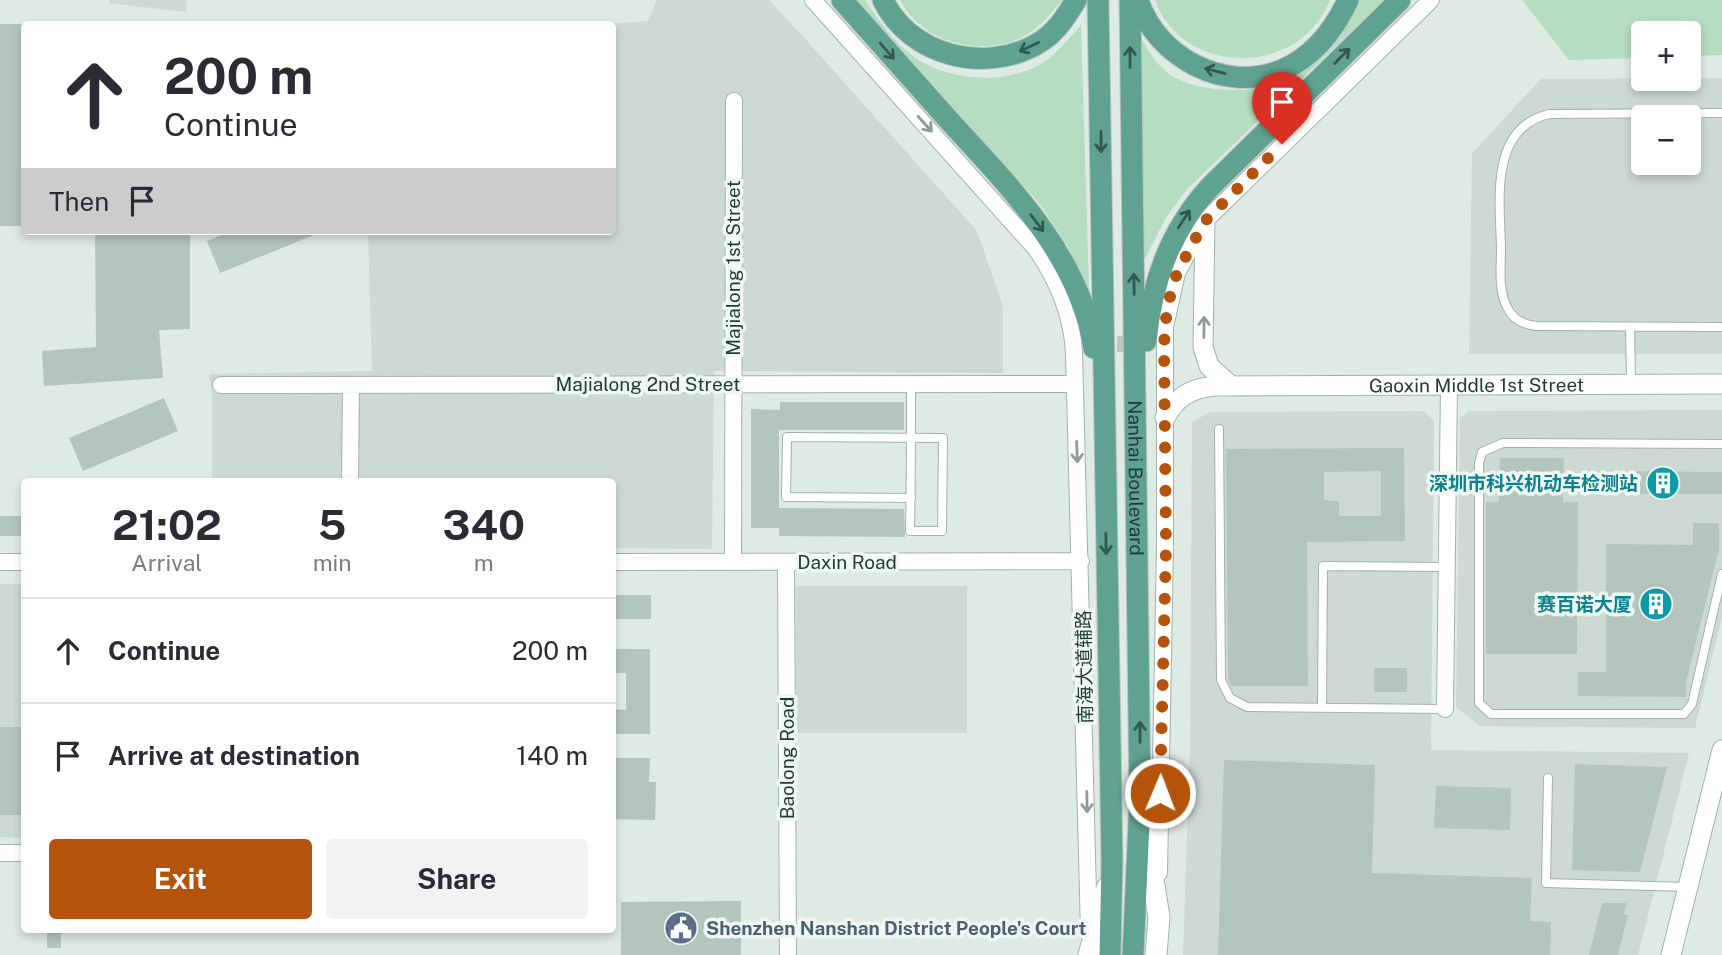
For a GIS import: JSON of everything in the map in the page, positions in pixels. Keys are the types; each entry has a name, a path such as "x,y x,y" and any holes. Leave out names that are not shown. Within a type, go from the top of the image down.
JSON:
{"main road":[{"path":"842,0 1009,187 1056,248 1086,315 1096,360 1104,427"},
{"path":"883,0 900,24 918,39 956,57 977,60 1019,52 1038,44 1066,17 1076,0"},
{"name":"Nanhai Boulevard","path":"1096,954 1112,862 1098,0"},
{"name":"Nanhai Boulevard","path":"1130,0 1138,427 1140,800 1133,955"},
{"path":"1138,0 1155,34 1174,53 1201,68 1245,77 1282,70 1300,60 1331,30 1348,0"},
{"path":"1138,427 1152,298 1164,256 1184,218 1210,187 1400,0"},
{"path":"1140,800 1158,917 1156,955"}],"street":[{"name":"南海大道辅路","path":"813,0 1037,249 1057,283 1079,345 1075,384 1096,954"},
{"path":"1158,917 1165,418 1165,384 1159,344 1177,273 1205,221 1431,0"},
{"name":"Majialong 1st Street","path":"733,561 734,101"},
{"path":"1205,221 1203,347 1209,366 1230,385"},
{"name":"Majialong 2nd Street","path":"221,385 1075,384"},
{"name":"Gaoxin Middle 1st Street","path":"1165,418 1185,393 1204,386 1722,384"},
{"path":"350,478 351,385"},
{"path":"1445,709 1449,385"},
{"name":"Daxin Road","path":"616,562 1082,561"},
{"path":"0,562 21,562"},
{"name":"Baolong Road","path":"786,562 788,955"},
{"path":"1671,955 1722,750"},
{"path":"0,853 21,853"}],"lane":[{"path":"1722,113 1549,114 1532,119 1508,145 1500,177 1502,289 1512,315 1528,325 1537,326 1722,327"},
{"path":"1630,327 1632,384"},
{"path":"911,384 911,438 911,498 910,531 942,531 943,438 911,438 787,437 786,485 786,497 911,498"},
{"path":"1219,429 1221,680 1224,689 1237,704 1247,708 1445,709"},
{"path":"1722,444 1503,443 1482,452 1479,463 1479,703 1491,714 1684,714 1692,704 1722,575"},
{"path":"1322,708 1323,566 1446,567"},
{"path":"1548,778 1546,883 1688,887"}],"shaded area":[{"path":"109,0 187,0 186,12 109,3"},
{"path":"657,0 769,0 977,231 1003,307 1003,373 714,371 712,549 616,548 616,478 212,478 212,395 209,374 372,371 368,235 616,235 616,23 648,21"},
{"path":"1701,78 1722,78 1722,354 1469,354 1472,153 1541,79 1631,79 1631,91 1701,91"},
{"path":"1722,410 1722,617 1695,728 1480,726 1456,707 1460,418 1469,411"},
{"path":"1423,411 1434,420 1431,750 1689,753 1638,955 1183,955 1190,749 1192,422 1210,412"},
{"path":"0,584 21,584 21,838 0,837"},
{"path":"796,586 967,586 967,733 796,733"}],"green space":[{"path":"857,0 865,0 893,38 914,57 944,72 962,76 999,77 1033,68 1056,52 1081,25 1089,290 1069,248 1040,204"},
{"path":"900,0 1062,0 1025,36 1002,44 985,46 951,42 935,35 909,14"},
{"path":"1155,0 1330,0 1315,25 1294,43 1269,54 1242,58 1215,55 1190,44 1170,26"},
{"path":"1359,0 1384,0 1187,189 1165,219 1144,261 1139,33 1160,66 1178,79 1216,89 1263,87 1285,81 1321,58 1336,42"},
{"path":"1522,0 1722,0 1722,55 1701,56 1701,21 1631,21 1631,58 1569,60"}],"building":[{"path":"0,24 21,24 21,226 0,226"},
{"path":"95,235 190,235 190,329 159,330 163,378 44,386 42,351 96,347"},
{"path":"222,235 314,235 220,273 207,241"},
{"path":"164,398 178,431 83,471 69,438"},
{"path":"780,402 904,402 904,430 779,430 779,508 904,509 905,537 779,536 779,528 751,528 751,409 780,410"},
{"path":"1404,448 1405,541 1307,542 1308,686 1232,686 1228,678 1226,449","holes":["1381,471 1381,516 1339,516 1339,501 1324,500 1324,472"]},
{"path":"1500,458 1564,458 1563,502 1578,502 1577,654 1486,654 1486,502 1499,502"},
{"name":"深圳市科兴机动车检测站","path":"1603,471 1722,472 1722,494 1603,494"},
{"path":"0,516 21,516 21,536 0,536"},
{"name":"赛百诺大厦","path":"1693,523 1719,523 1719,549 1686,682 1686,697 1578,696 1578,672 1606,672 1606,544 1693,545"},
{"path":"616,595 651,595 651,619 616,619"},
{"path":"616,649 650,649 650,734 616,734 616,709 626,710 626,673 616,673"},
{"path":"1374,668 1407,668 1407,692 1374,692"},
{"path":"0,727 21,727 21,815 0,815"},
{"path":"616,758 650,758 649,782 656,782 655,820 616,819"},
{"path":"1224,760 1375,765 1372,873 1532,878 1530,921 1551,922 1550,955 1218,955"},
{"path":"1575,764 1667,767 1640,872 1572,870"},
{"path":"1436,786 1511,788 1510,830 1434,828"},
{"name":"Shenzhen Nanshan District People's Court","path":"741,901 741,955 621,955 621,902"},
{"path":"1602,903 1626,903 1624,915 1628,915 1618,955 1589,955"},
{"path":"47,933 61,933 61,948 47,948"}],"tunnel":[{"path":"1093,344 1144,344"}],"place":[{"name":"深圳市科兴机动车检测站","path":"1663,483"},
{"name":"赛百诺大厦","path":"1656,604"},
{"name":"Shenzhen Nanshan District People's Court","path":"681,928"}],"route":[{"path":"1160,793 1166,547 1164,327 1167,307 1185,254 1205,221 1282,144"}]}
